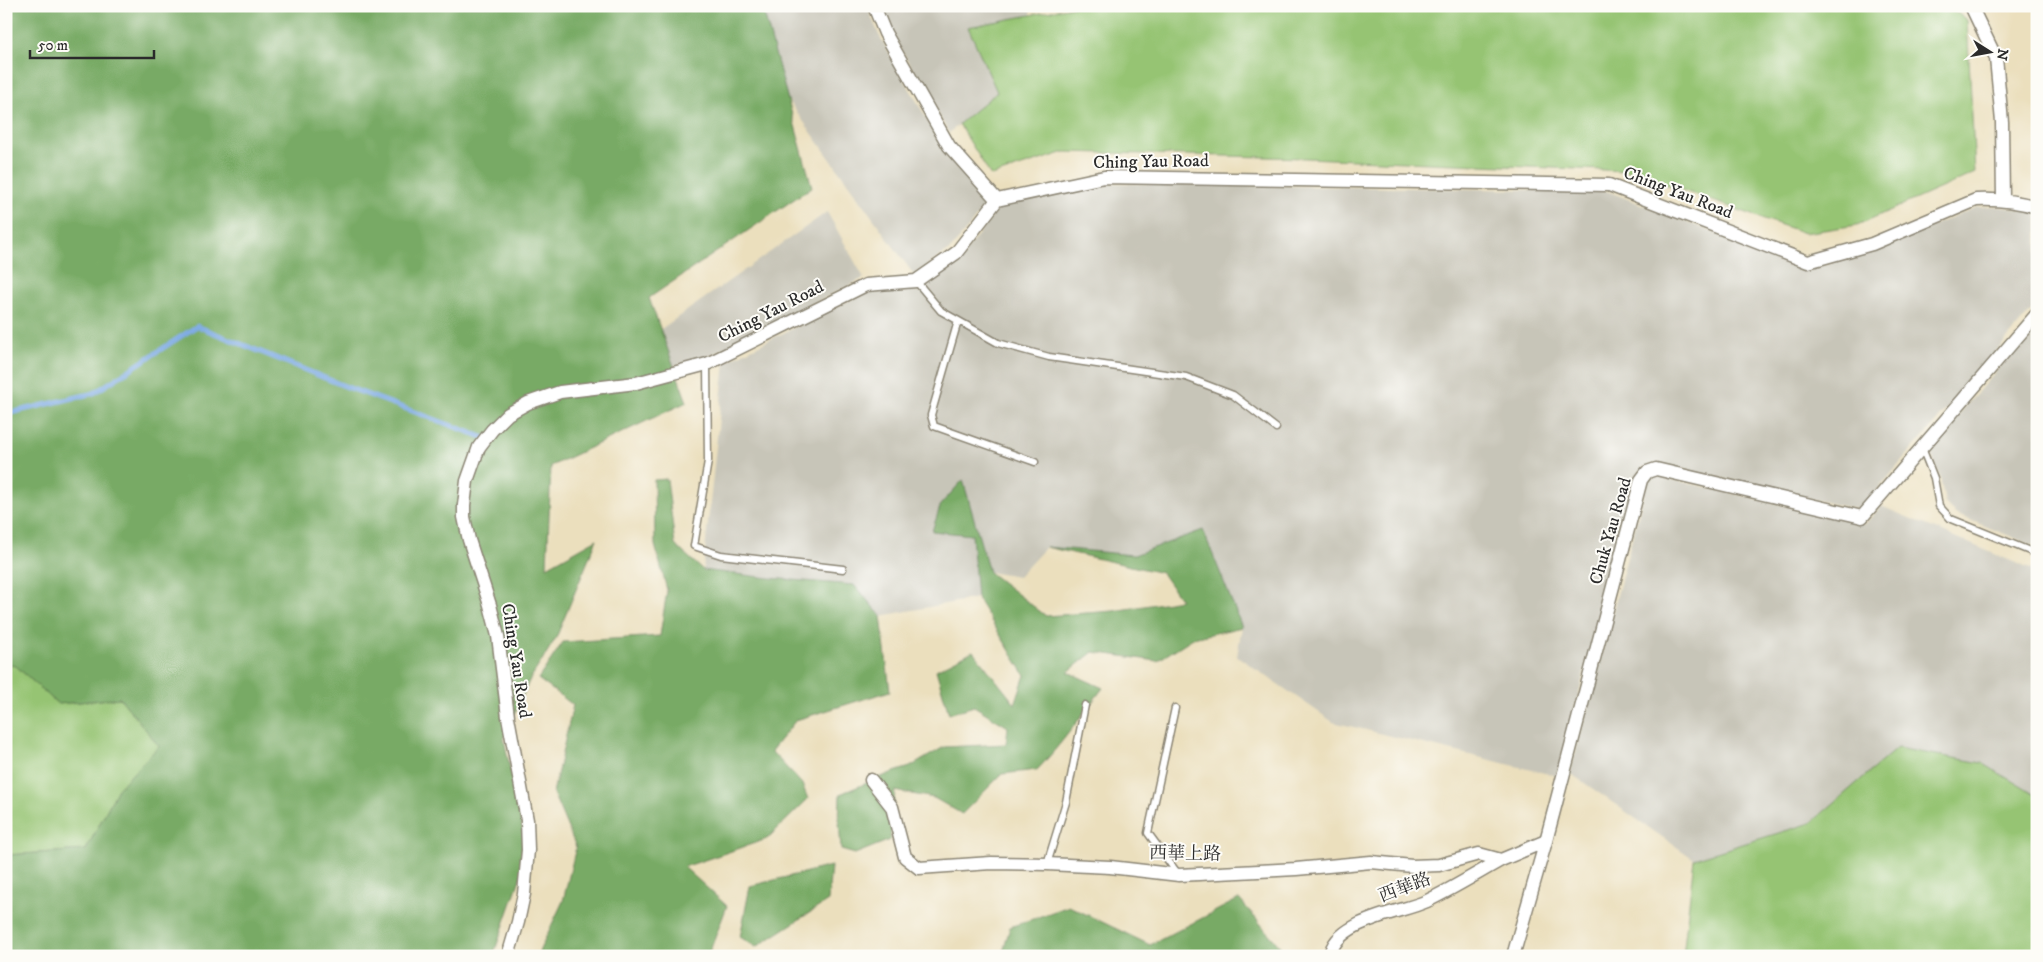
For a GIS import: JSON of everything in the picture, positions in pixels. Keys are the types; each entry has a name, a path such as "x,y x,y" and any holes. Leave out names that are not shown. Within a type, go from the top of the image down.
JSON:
{"street":[{"path":"874,6 885,33 949,146 997,200 956,253 916,281"},
{"path":"1971,6 1996,58 2002,122 2002,200"},
{"name":"Ching Yau Road","path":"997,200 1104,177 1609,185 1808,262 1872,244 1976,200 2021,202 2037,207"},
{"name":"Ching Yau Road","path":"508,956 524,894 528,850 526,820 508,718 498,636 469,540 464,517 465,493 470,468 480,447 492,430 508,414 533,400 560,392 636,383 708,364 866,284 916,281"},
{"name":"Chuk Yau Road","path":"1513,956 1546,841 1641,480 1647,472 1656,469 1862,517 2037,314"},
{"name":"西華上路","path":"871,780 892,807 906,857 919,868 991,863 1047,864 1110,867 1179,875 1296,869 1371,862 1412,866 1439,865 1479,854 1501,860"},
{"path":"1501,860 1546,841"},
{"name":"西華路","path":"1330,956 1338,940 1354,926 1425,902 1501,860"}],"lane":[{"path":"916,281 941,311 998,343 1049,358 1186,377 1232,395 1276,428"},
{"path":"958,321 931,415 934,426 1035,462"},
{"path":"708,364 708,461 694,546 721,555 843,569"},
{"path":"1922,448 1934,478 1939,506 1951,520 2037,554"},
{"path":"1047,864 1066,802 1085,705"},
{"path":"1174,708 1148,833 1179,875"}],"shaded area":[{"path":"762,6 867,6 879,35 944,149 989,201 952,248 914,275 788,100"},
{"path":"881,6 1031,6 1031,15 969,27 997,92 949,133 890,30"},
{"path":"1105,183 1607,191 1808,269 1874,250 1977,207 1994,206 2020,209 2037,214 2037,304 1860,510 1656,463 1644,467 1636,476 1557,776 1333,722 1237,656 1242,627 1203,530 1134,555 1046,547 1018,577 989,572 963,481 932,531 972,535 977,598 881,616 853,585 703,570 725,362 868,291 918,287 961,257 1000,206"},
{"path":"827,212 864,278 705,358 674,366 661,329"},
{"path":"2037,323 2037,547 1955,514 1945,503 1940,476 1929,449"},
{"path":"1657,476 1865,524 1881,506 2037,572 2037,796 1982,763 1897,748 1811,823 1694,859 1570,773 1647,482"}],"green space":[{"path":"6,6 762,6 812,187 649,298 687,402 551,466 547,567 597,539 556,638 529,681 504,739 528,856 493,956 6,956 6,855 86,850 118,789 159,746 120,698 58,704 16,666 6,664"},
{"path":"1077,6 1947,6 1967,20 1975,173 1857,225 1804,233 1628,171 1306,158 1065,152 991,176 959,124 997,92 968,27"},
{"path":"667,479 675,545 703,570 854,585 881,616 890,691 796,720 771,751 802,784 808,799 767,839 684,867 727,906 708,956 537,956 563,901 576,847 553,793 573,705 538,679 563,642 660,636 667,590 655,545 654,480"},
{"path":"963,480 989,572 1046,616 1113,611 1181,600 1162,573 1046,547 1134,555 1203,530 1242,627 1193,638 1157,661 1093,652 1068,672 1103,688 1037,770 1002,774 962,814 934,798 895,791 890,840 855,854 841,850 840,794 910,767 944,747 1006,744 1008,727 974,706 949,714 936,670 973,651 1015,704 1025,675 977,598 972,535 932,531 941,504"},
{"path":"6,664 16,666 58,704 120,698 160,746 118,789 86,850 6,855"},
{"path":"1897,748 1982,763 2037,796 2037,956 1683,956 1694,859 1811,823"},
{"path":"831,866 828,901 756,947 740,937 750,886"},
{"path":"1239,899 1288,956 1002,956 1010,927 1069,906 1150,945"}],"waterway":[{"path":"6,414 94,393 197,326 347,387 485,438"}]}
